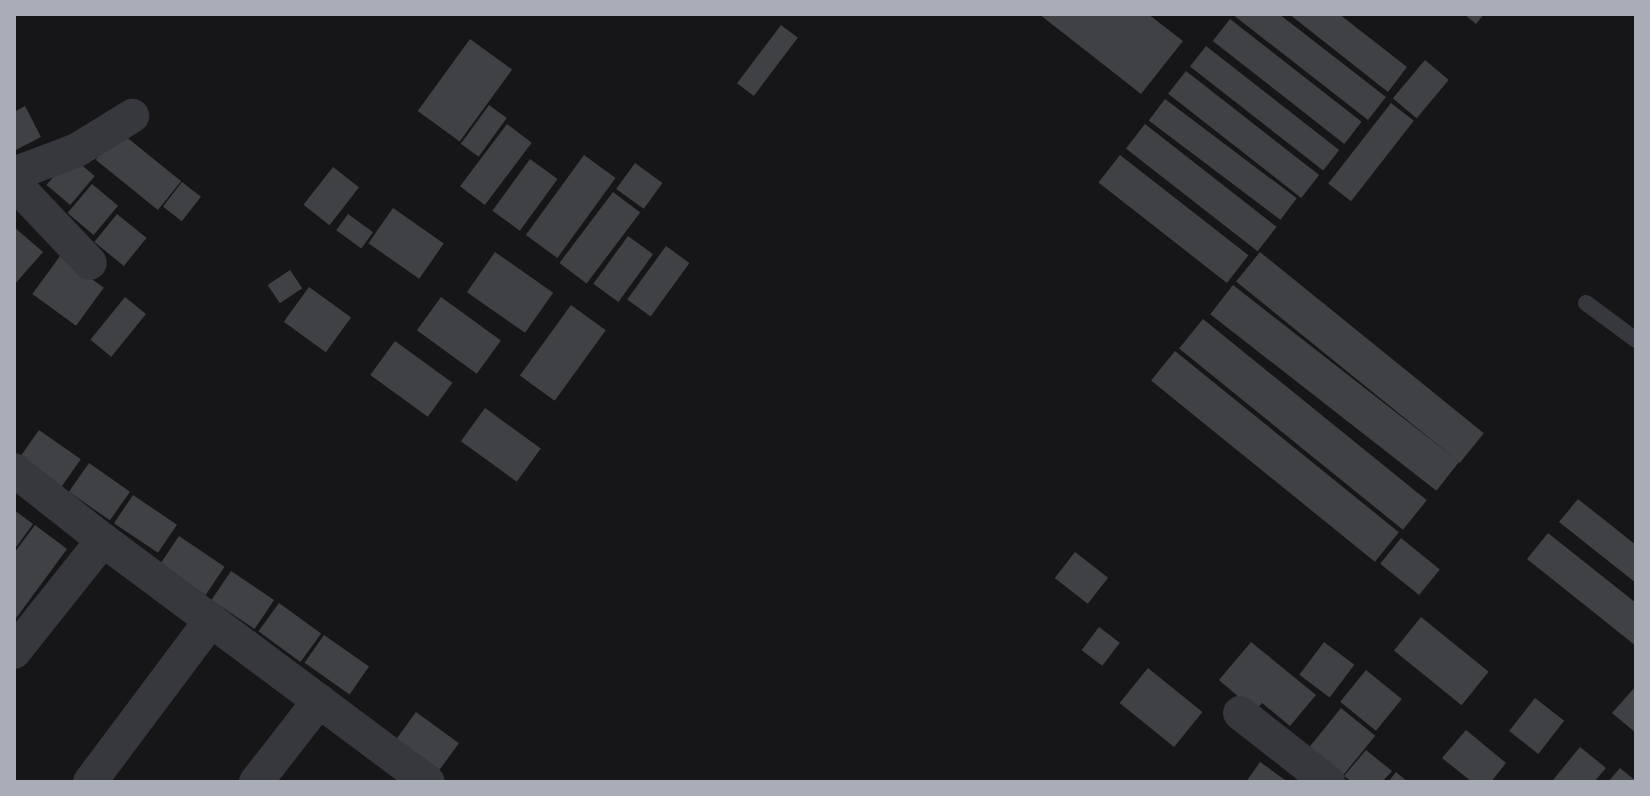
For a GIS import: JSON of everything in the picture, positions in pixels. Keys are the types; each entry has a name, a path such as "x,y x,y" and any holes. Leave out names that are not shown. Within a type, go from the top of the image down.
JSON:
{"street":[{"path":"14,174 77,150 132,116"},
{"path":"14,183 90,263"},
{"path":"14,470 419,779"},
{"path":"14,652 103,540"},
{"path":"90,782 211,620"},
{"path":"256,782 319,701"},
{"path":"1240,713 1328,782"}],"lane":[{"path":"1586,303 1636,340"}],"building":[{"path":"1039,14 1148,14 1183,41 1141,94"},
{"path":"1232,14 1279,14 1386,97 1368,120"},
{"path":"1289,14 1339,14 1407,67 1388,92"},
{"path":"1464,14 1484,14 1476,24"},
{"path":"1230,19 1362,122 1344,144 1213,41"},
{"path":"781,25 798,38 754,96 737,83"},
{"path":"470,39 512,70 460,142 418,111"},
{"path":"1206,46 1339,150 1323,171 1190,66"},
{"path":"1425,60 1449,80 1417,118 1393,98"},
{"path":"1186,71 1319,175 1301,198 1168,94"},
{"path":"1165,99 1297,198 1281,220 1149,121"},
{"path":"1391,103 1414,121 1351,201 1328,183"},
{"path":"489,105 507,118 479,157 461,144"},
{"path":"25,106 41,137 14,151 14,112"},
{"path":"507,124 532,143 485,205 460,186"},
{"path":"1145,124 1277,227 1258,251 1126,148"},
{"path":"119,131 181,181 158,210 96,160"},
{"path":"584,155 616,178 557,258 526,235"},
{"path":"1120,155 1248,255 1227,283 1098,183"},
{"path":"71,156 95,176 70,205 47,185"},
{"path":"530,159 558,179 520,231 492,211"},
{"path":"635,163 663,183 644,209 616,189"},
{"path":"333,167 359,187 329,225 303,205"},
{"path":"182,182 201,197 182,221 163,206"},
{"path":"92,184 118,206 94,235 68,213"},
{"path":"613,192 640,212 587,284 559,263"},
{"path":"393,208 444,244 419,279 368,243"},
{"path":"117,214 147,238 124,266 94,242"},
{"path":"348,214 373,232 361,248 336,230"},
{"path":"14,227 43,252 14,285"},
{"path":"628,236 653,254 618,302 593,284"},
{"path":"666,246 689,263 651,316 627,299"},
{"path":"495,252 553,293 525,333 467,292"},
{"path":"1260,252 1484,433 1460,463 1236,282"},
{"path":"60,256 104,288 76,326 32,294"},
{"path":"290,270 302,288 280,303 268,285"},
{"path":"1233,285 1459,462 1436,491 1210,314"},
{"path":"309,287 351,318 326,352 284,322"},
{"path":"125,297 146,314 111,357 90,340"},
{"path":"441,297 501,340 477,374 417,330"},
{"path":"571,305 606,330 555,401 520,375"},
{"path":"1203,319 1427,500 1403,530 1179,349"},
{"path":"395,341 452,383 428,417 370,375"},
{"path":"1175,351 1399,532 1375,562 1151,381"},
{"path":"485,408 541,449 517,482 461,441"},
{"path":"39,430 81,459 61,487 19,458"},
{"path":"89,463 130,492 110,520 69,492"},
{"path":"133,495 177,525 158,553 114,523"},
{"path":"1578,499 1636,545 1636,583 1559,522"},
{"path":"14,510 33,524 14,550"},
{"path":"35,525 67,549 14,621 14,553"},
{"path":"1548,533 1636,603 1636,646 1527,559"},
{"path":"179,536 225,567 206,595 160,564"},
{"path":"1401,538 1440,569 1419,595 1380,564"},
{"path":"1075,552 1108,578 1088,604 1055,578"},
{"path":"231,571 274,600 255,629 211,600"},
{"path":"279,603 321,634 300,662 258,631"},
{"path":"1421,617 1489,672 1462,705 1394,650"},
{"path":"1099,627 1120,643 1102,666 1082,650"},
{"path":"324,635 369,667 350,694 304,663"},
{"path":"1251,642 1316,695 1290,726 1262,703 1255,711 1219,680"},
{"path":"1324,642 1354,665 1330,698 1299,675"},
{"path":"1148,668 1202,712 1174,747 1120,703"},
{"path":"1366,670 1402,699 1376,731 1340,702"},
{"path":"1636,686 1636,733 1612,713"},
{"path":"1535,698 1564,721 1538,754 1509,731"},
{"path":"1341,708 1375,736 1341,778 1306,751"},
{"path":"416,712 459,743 439,770 397,739"},
{"path":"1466,730 1506,763 1491,782 1472,782 1442,758"},
{"path":"1580,747 1606,768 1594,782 1553,780"},
{"path":"1366,750 1392,771 1382,782 1352,782 1344,776"},
{"path":"1260,762 1288,782 1246,782"},
{"path":"1620,768 1636,781 1636,782 1608,782"},
{"path":"1396,772 1408,782 1388,782"}]}
